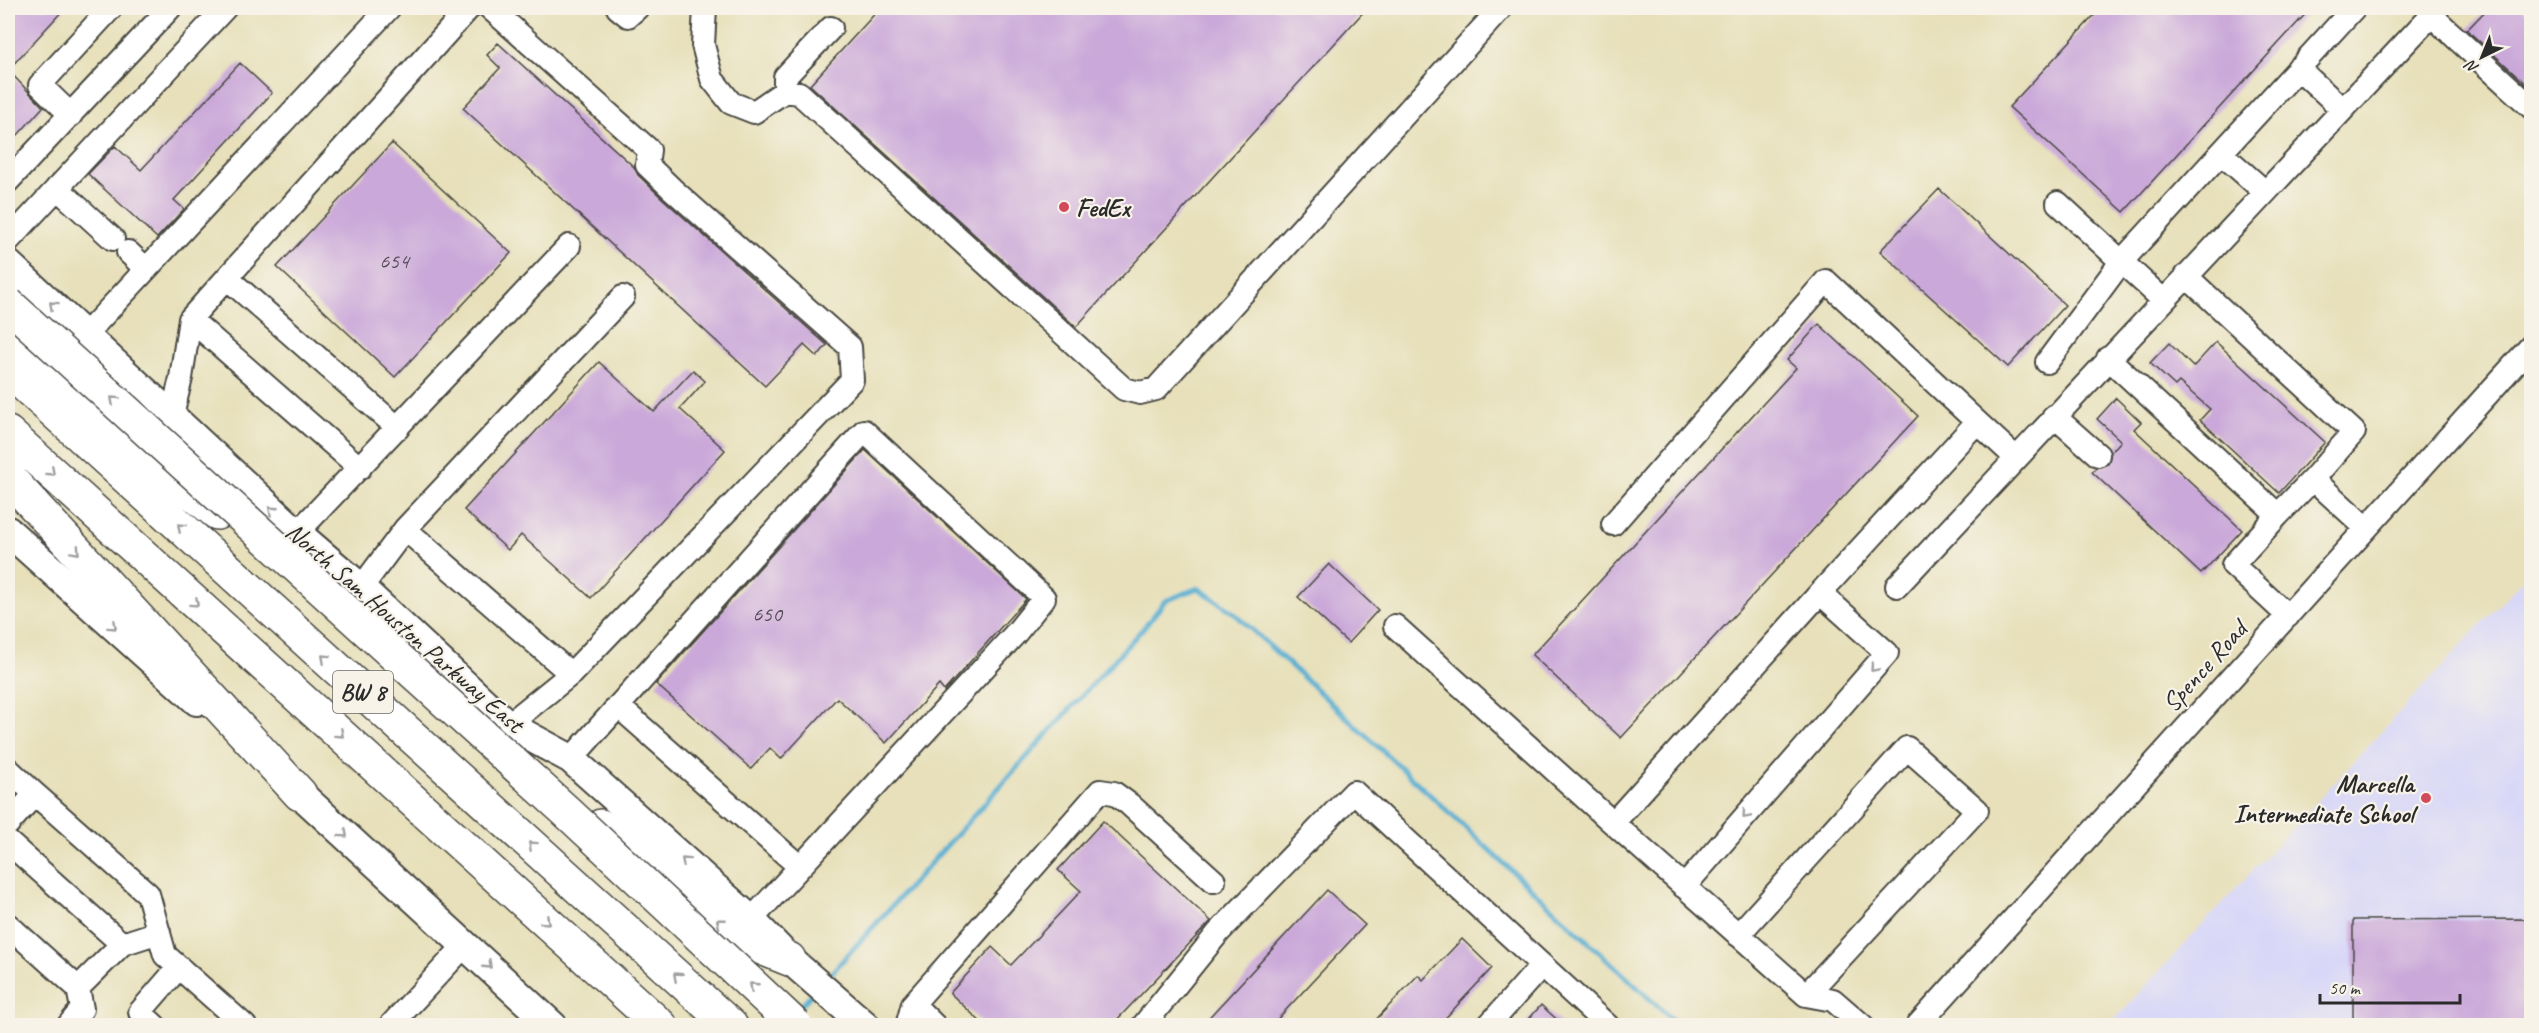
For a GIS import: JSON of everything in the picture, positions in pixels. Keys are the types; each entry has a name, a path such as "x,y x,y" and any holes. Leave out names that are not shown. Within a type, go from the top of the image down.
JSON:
{"highway":[{"path":"8,304 567,812 796,1026"},
{"path":"8,348 91,410 741,940 789,959"},
{"name":"BW 8","path":"8,369 726,1020"},
{"name":"BW 8","path":"8,432 661,1026"},
{"path":"8,477 300,794"}],"main road":[{"name":"North Sam Houston Parkway East","path":"8,264 86,334 297,533 361,588 508,725 571,759 751,921 789,959 866,1026"},
{"path":"8,531 466,944 553,1026"}],"street":[{"path":"71,115 40,85 111,8"},
{"path":"10,173 71,115 170,8"},
{"path":"8,241 225,8"},
{"path":"86,334 388,8"},
{"path":"171,415 181,378 190,319 469,8"},
{"path":"490,8 649,150 647,165 672,189 850,347 852,380 572,674 508,725"},
{"path":"618,8 628,16 638,8"},
{"path":"705,8 704,45 712,79 731,103 754,112 785,91 799,93 1124,389 1140,393 1156,389 1501,8"},
{"path":"2047,362 2121,262 2354,8"},
{"path":"1897,586 2015,457 2434,11 2532,108"},
{"path":"785,91 786,77 831,28"},
{"path":"2298,68 2342,109"},
{"path":"2221,153 2265,192"},
{"path":"57,188 146,269"},
{"path":"2058,203 2163,300"},
{"path":"297,533 569,246"},
{"path":"2186,276 2354,432 2233,565 2288,616"},
{"path":"227,278 398,428"},
{"path":"1613,524 1826,281 2015,457"},
{"path":"361,588 405,529 623,297"},
{"path":"190,319 360,468"},
{"name":"Spence Road","path":"1917,1026 2532,345"},
{"path":"2108,358 2278,515"},
{"path":"2054,416 2098,455"},
{"path":"1613,823 1977,422"},
{"path":"571,759 864,431 1044,598 1016,633 751,921"},
{"path":"2313,479 2366,528"},
{"path":"405,529 572,674"},
{"path":"1684,887 1887,653 1820,593"},
{"path":"1395,626 1806,995 1833,1000 1863,1026"},
{"path":"618,706 800,867"},
{"path":"1738,935 1907,748 1977,810 1806,995"},
{"path":"8,769 148,894 165,955 245,1026"},
{"path":"907,1026 913,1004 1100,791 1114,793 1129,804 1214,881"},
{"path":"1143,1026 1218,933 1354,792 1608,1026"},
{"path":"8,824 35,794"},
{"path":"8,842 122,944"},
{"path":"8,925 78,988 82,1010 68,1026"},
{"path":"78,988 122,944 159,932"},
{"path":"390,1026 466,944"},
{"path":"1488,1026 1542,965"},
{"path":"155,1026 140,1012 179,967"},
{"path":"913,1004 936,1026"}],"shaded area":[{"name":"Marcella Intermediate School","path":"2531,571 2531,1025 2109,1025"}],"building":[{"path":"8,8 65,8 8,70"},
{"name":"FedEx","path":"880,8 1367,8 1076,327 810,85"},
{"path":"2101,8 2311,8 2124,212 2009,107"},
{"path":"2488,8 2520,8 2532,18 2532,89 2467,30"},
{"path":"498,43 634,167 638,175 663,199 827,345 817,357 804,345 765,386 463,108 500,68 487,55"},
{"path":"240,63 272,93 174,200 184,209 157,238 88,174 115,146 141,170"},
{"path":"8,70 43,107 17,136 8,128"},
{"path":"392,143 511,253 395,377 277,267"},
{"path":"1939,189 2065,305 2008,367 1880,251"},
{"path":"1819,324 1918,416 1621,738 1532,655 1796,368 1787,360"},
{"path":"2216,342 2325,442 2279,493 2200,420 2210,409 2179,382 2175,386 2150,363 2169,343 2193,367"},
{"path":"599,362 654,412 693,370 705,381 680,409 725,450 591,598 521,535 508,550 464,510"},
{"path":"2116,398 2141,422 2134,429 2242,530 2201,574 2092,472 2108,464 2111,452 2121,441 2097,419"},
{"path":"865,450 1026,599 944,691 939,685 886,743 837,698 781,759 770,748 751,769 656,684"},
{"path":"1329,564 1378,610 1348,643 1298,597"},
{"path":"1103,821 1211,921 1111,1026 985,1026 950,993 992,947 1011,965 1081,891 1058,870"},
{"path":"1327,890 1365,925 1271,1026 1201,1026"},
{"path":"2532,919 2532,1026 2353,1026 2353,920"},
{"path":"1462,939 1492,968 1438,1026 1370,1026 1418,975 1423,980"},
{"path":"1541,1005 1564,1026 1523,1026"}],"waterway":[{"path":"825,980 1147,624 1165,601 1198,588 1234,613 1679,1026"},
{"path":"796,1011 814,991"}],"place":[{"name":"FedEx","path":"1064,207"},
{"name":"Marcella Intermediate School","path":"2426,798"}]}
